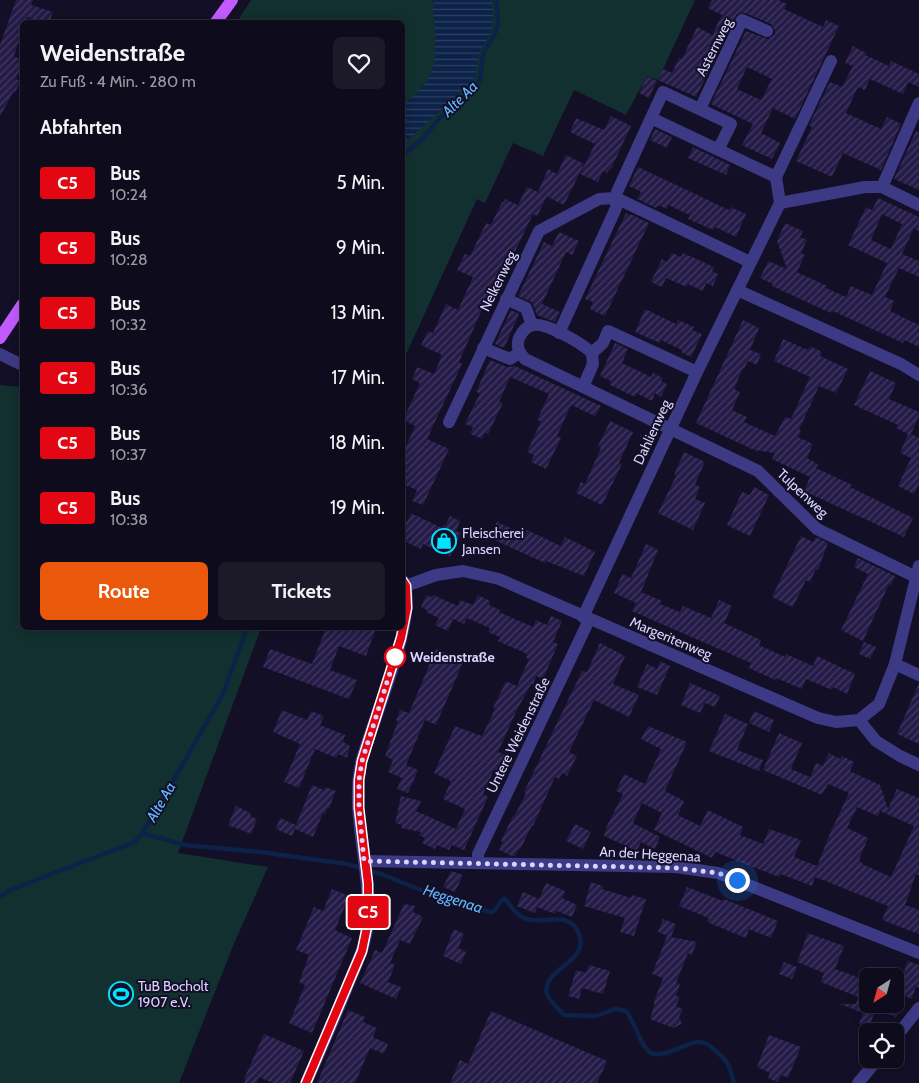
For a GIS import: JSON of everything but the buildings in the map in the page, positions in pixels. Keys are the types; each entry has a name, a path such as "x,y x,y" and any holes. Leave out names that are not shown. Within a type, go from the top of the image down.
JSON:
{"main road":[{"path":"217,20 232,0"},
{"path":"3,334 20,308"}],"street":[{"name":"Asternweg","path":"700,110 742,20 767,32"},
{"path":"831,61 776,178 780,203 865,188 882,187 919,205"},
{"path":"559,332 616,208 617,190 663,92 731,124 718,150"},
{"path":"882,187 919,103"},
{"path":"651,118 776,178"},
{"path":"616,198 750,262"},
{"name":"Nelkenweg","path":"449,422 539,231 599,199 616,198"},
{"name":"Dahlienweg","path":"586,618 670,429 780,203"},
{"path":"737,290 901,364 919,375"},
{"path":"506,298 526,308 532,325"},
{"path":"583,386 593,364 592,353 584,345 541,325 532,325 522,331 517,344 519,353 525,359 670,429"},
{"path":"592,353 603,343 608,331 697,372"},
{"path":"484,348 510,359 519,353"},
{"path":"0,354 20,364"},
{"name":"Tulpenweg","path":"670,429 758,471 817,528 918,572"},
{"name":"Margeritenweg","path":"405,583 463,571 499,579 818,718 836,722 859,720"},
{"path":"918,572 895,664 879,704 859,720 876,741 919,765"},
{"path":"405,591 407,608 405,618"},
{"name":"Untere Weidenstraße","path":"478,863 478,854 586,618"},
{"path":"306,1083 362,951 368,922 368,884 359,808 359,780 362,761 403,630"},
{"path":"895,664 919,675"},
{"name":"An der Heggenaa","path":"364,861 676,868 718,873 919,953"},
{"path":"904,1027 919,1008"},
{"path":"858,1083 870,1068"}],"green space":[{"path":"251,0 695,0 658,80 647,76 626,115 574,90 543,156 513,143 485,203 477,199 405,357 405,20 238,20"},
{"path":"0,385 20,387 20,630 260,630 178,853 268,867 233,946 179,1083 0,1083"}],"water":[{"path":"430,0 491,0 493,24 490,34 480,51 475,77 467,88 453,98 405,143 405,104 428,80 435,56 432,9 435,4"}],"waterway":[{"name":"Alte Aa","path":"405,154 420,141 448,109 467,95 480,80 483,54 498,24 495,0"},
{"name":"Alte Aa","path":"0,897 10,890 135,842 147,826 223,694 246,630"},
{"name":"Heggenaa","path":"142,833 185,845 260,852 347,864 381,874 436,896 491,912 505,899 521,917 531,920 566,921 577,930 581,941 579,950 552,977 547,985 548,997 564,1015 596,1016 615,1009 626,1011 644,1046 651,1053 662,1054 694,1043 704,1043 721,1055 727,1062 734,1083"}],"bus line":[{"name":"C5","path":"405,584 407,608 405,618"},
{"name":"C5","path":"306,1083 362,951 368,922 368,892 359,808 359,780 362,761 403,630"}],"place":[{"name":"Fleischerei Jansen","path":"444,541"},
{"name":"Weidenstraße","path":"395,657"},
{"name":"TuB Bocholt 1907 e.V.","path":"121,994"}],"route":[{"path":"395,657 362,761 359,780 359,808 364,861 676,868 718,873 737,880"}]}
